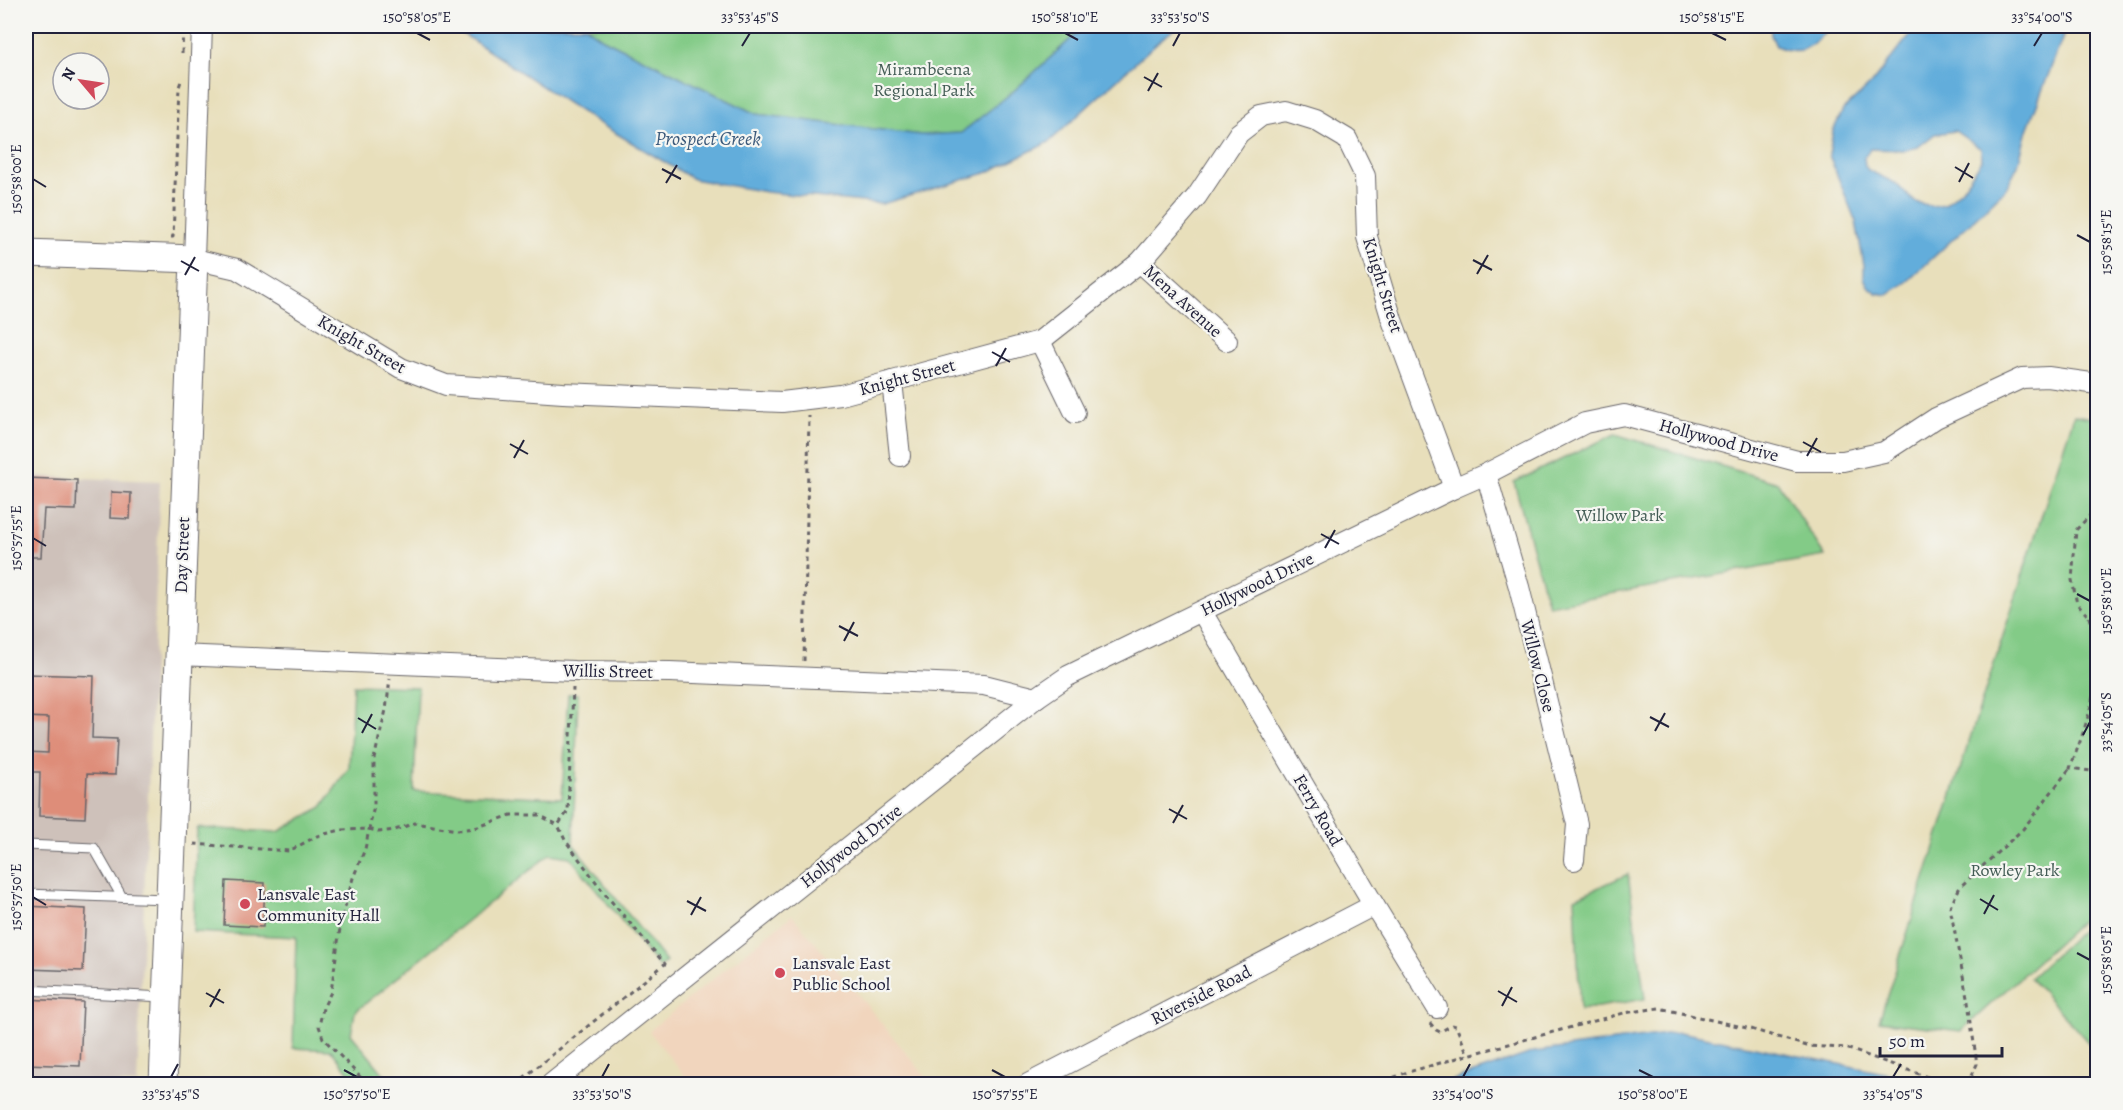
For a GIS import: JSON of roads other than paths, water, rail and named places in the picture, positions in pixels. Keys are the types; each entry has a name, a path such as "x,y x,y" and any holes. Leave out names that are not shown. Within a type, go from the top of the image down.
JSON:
{"street":[{"name":"Day Street","path":"163,1084 202,26"},
{"name":"Knight Street","path":"26,253 194,259 237,269 401,368 446,385 563,393 782,402 809,399 841,395 1040,341 1140,262 1197,196 1239,133 1262,116 1286,111 1315,120 1347,139 1365,176 1367,237 1392,320 1454,488"},
{"name":"Mena Avenue","path":"1140,262 1227,340"},
{"path":"1040,341 1075,413"},
{"name":"Hollywood Drive","path":"551,1084 1036,698 1068,676 1486,474 1585,423 1624,415 1797,461 1843,461 1884,452 1936,418 2022,378 2048,377 2097,384"},
{"path":"892,381 900,456"},
{"name":"Willow Close","path":"1486,474 1519,587 1576,824 1574,860"},
{"name":"Ferry Road","path":"1202,612 1437,1008"},
{"name":"Willis Street","path":"178,655 984,685 1036,698"},
{"name":"Riverside Road","path":"1028,1084 1374,905"}],"lane":[{"path":"26,845 94,848 122,897"},
{"path":"26,894 170,899"},
{"path":"26,990 166,997"}],"water":[{"name":"Prospect Creek","path":"451,26 585,26 603,39 756,114 921,135 961,133 1015,90 1085,26 1179,26 1160,40 1049,142 986,173 882,204 766,192 693,179 587,116"},
{"path":"1771,26 1831,26 1813,44 1794,51 1776,46 1771,35"},
{"path":"1917,26 2061,26 2064,34 2027,130 2018,165 2006,188 1908,281 1888,295 1877,293 1868,286 1864,278 1864,265 1856,222 1829,155 1833,131 1843,110 1870,85","holes":["1955,131 1981,149 1982,160 1962,189 1945,204 1932,206 1915,202 1895,183 1868,170 1864,157 1870,149 1904,150 1918,147 1935,134"]},
{"path":"1680,1032 1909,1078 1927,1084 1442,1084 1534,1052"}],"place":[{"name":"Lansvale East Community Hall","path":"245,904"},
{"name":"Lansvale East Public School","path":"780,973"}],"park label":[{"name":"Mirambeena Regional Park","path":"924,79"},
{"name":"Willow Park","path":"1620,515"},
{"name":"Rowley Park","path":"2015,870"}]}
